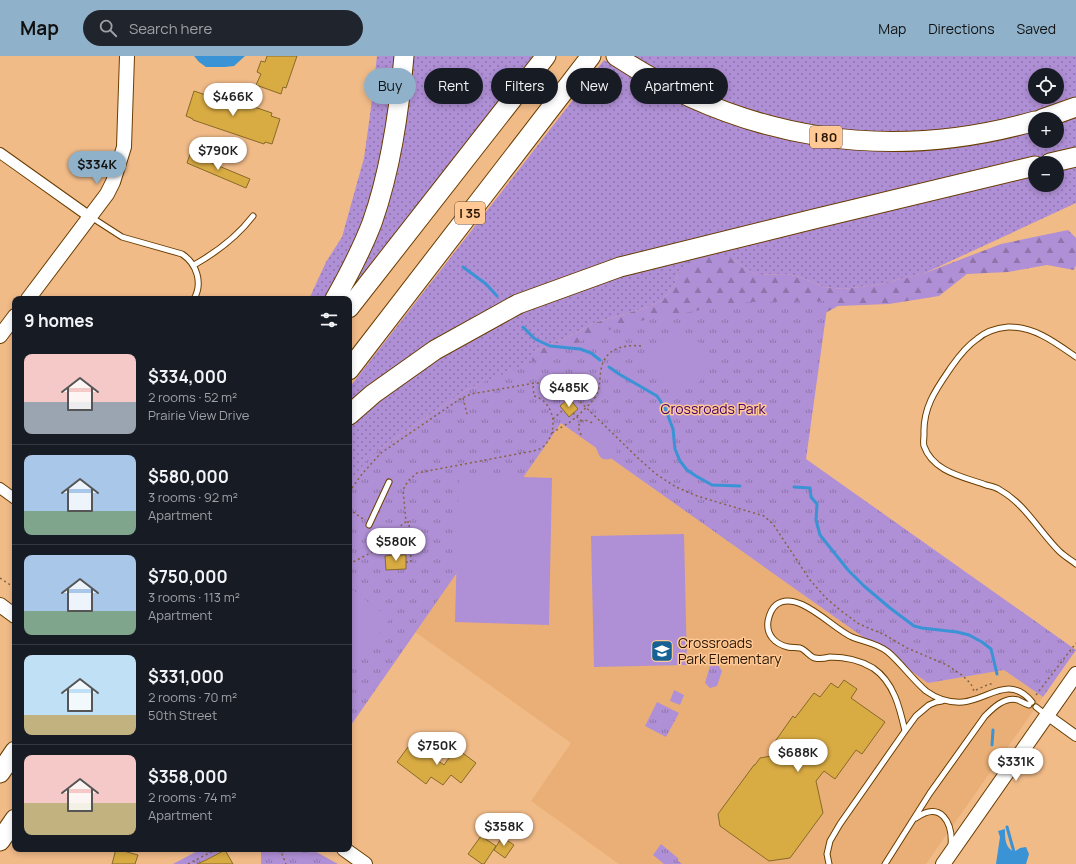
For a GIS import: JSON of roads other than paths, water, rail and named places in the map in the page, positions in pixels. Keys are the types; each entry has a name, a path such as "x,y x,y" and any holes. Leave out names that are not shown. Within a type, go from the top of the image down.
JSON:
{"highway":[{"path":"337,296 354,264 372,223 384,181 400,101 404,56"},
{"name":"I 35","path":"352,304 546,56"},
{"name":"I 35","path":"352,366 591,56"},
{"name":"I 80","path":"622,60 655,80 701,102 749,120 799,133 843,139 902,142 953,139 1004,130 1028,123"},
{"path":"1062,112 1076,107"},
{"path":"1064,160 1076,157"},
{"path":"352,412 373,394 435,350 518,304 533,298 620,267 828,215 1028,168"},
{"path":"0,773 12,756"},
{"path":"0,841 12,823"}],"street":[{"path":"30,296 107,194 113,182 124,147 127,56"},
{"path":"0,153 90,217"},
{"path":"0,336 12,320"},
{"path":"0,488 12,497"},
{"path":"0,605 12,614"},
{"path":"945,860 1042,711 1076,674"},
{"path":"1042,711 1076,736"},
{"path":"348,852 365,864"}],"lane":[{"path":"194,265 215,253 228,243 245,227 253,216"},
{"path":"90,217 122,237 182,254 189,259 194,265 198,278 196,296"},
{"path":"1076,357 1049,339 1031,331 1007,327 990,331 976,339 963,352 935,391 923,422 924,446 932,459 938,465 949,473 1000,490 1019,504 1060,551 1076,564"},
{"path":"369,524 389,482"},
{"path":"904,731 894,694 884,678 875,669 864,663 839,657 814,658 800,648 782,645 773,639 768,625 770,614 775,606 789,601 797,602 811,609 851,637 877,645 887,651 900,663 912,678 927,692 938,699 945,701"},
{"path":"829,864 827,854 830,841 840,824 916,716 936,702 964,702 1002,689 1010,689 1027,696 1031,703 1012,699 994,707 985,716 912,821 885,864"},
{"path":"912,821 930,811 942,815 947,820 952,837 951,849 945,860"}],"water":[{"path":"194,56 245,56 234,66 206,67"},
{"path":"1005,829 1006,842 1011,850 1014,852 1020,848 1026,847 1029,854 1026,864 996,864 1000,837 998,831"}],"waterway":[{"path":"463,267 486,284 497,296"},
{"path":"523,327 535,339 550,346 580,349 591,353 600,360"},
{"path":"609,367 657,396 665,408 673,429 675,449 680,461 687,470 712,485 740,486"},
{"path":"794,487 810,488 811,497 817,504 816,520 820,535 848,570 864,586 914,626 957,632 969,635 982,642 991,649 997,674"},
{"path":"992,745 993,730"},
{"path":"1007,827 1014,852 1012,864"}],"place":[{"name":"Crossroads Park Elementary","path":"662,651"}],"park label":[{"name":"Crossroads Park","path":"713,409"}]}
